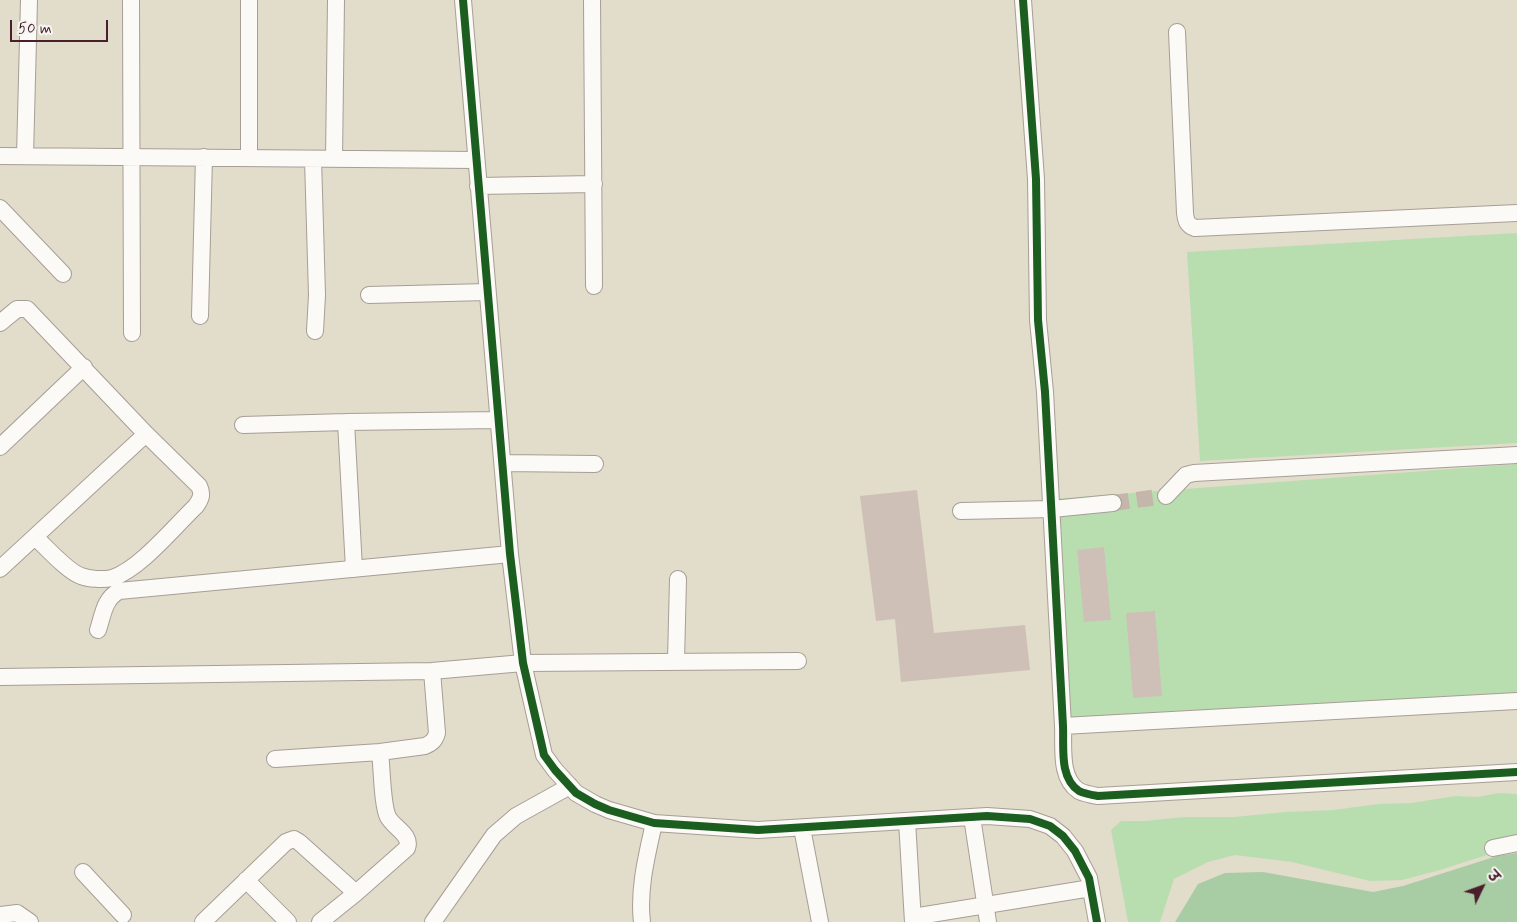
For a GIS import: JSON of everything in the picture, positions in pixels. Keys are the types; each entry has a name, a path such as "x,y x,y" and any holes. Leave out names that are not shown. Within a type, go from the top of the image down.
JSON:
{"street":[{"path":"24,156 29,0"},
{"path":"131,0 132,333"},
{"path":"249,0 249,158"},
{"path":"334,159 336,0"},
{"path":"463,0 510,554 523,663 544,755 576,793 609,810 654,823 758,830 987,816 1030,819 1050,826 1063,836 1075,852 1089,878 1097,922"},
{"path":"592,0 594,286"},
{"path":"1023,0 1036,179 1038,320 1045,392 1052,509 1064,767 1072,786 1081,792 1098,796 1517,772"},
{"path":"1177,32 1186,221 1189,226 1195,228 1517,213"},
{"path":"0,156 476,160"},
{"path":"200,316 204,157"},
{"path":"313,159 317,295 315,331"},
{"path":"478,186 594,184"},
{"path":"0,208 63,274"},
{"path":"369,295 487,292"},
{"path":"0,323 17,309 27,308 146,434 199,486 202,492 196,506 141,560 128,570 111,578 80,576 35,537"},
{"path":"0,447 84,368"},
{"path":"243,425 498,420"},
{"path":"346,422 354,569"},
{"path":"0,569 146,434"},
{"path":"1166,496 1186,475 1194,473 1385,464 1517,455"},
{"path":"503,463 595,464"},
{"path":"961,511 1052,509 1113,502"},
{"path":"98,630 108,600 119,591 510,554"},
{"path":"676,661 678,579"},
{"path":"0,677 432,671 523,663 798,661"},
{"path":"275,759 380,752 425,746 435,739 437,733 432,671"},
{"path":"1063,726 1517,701"},
{"path":"320,922 408,848 408,839 392,823 386,813 380,752"},
{"path":"433,922 494,835 516,816 570,786"},
{"path":"972,817 988,922"},
{"path":"907,821 913,919 1091,888"},
{"path":"642,922 642,882 654,823"},
{"path":"802,828 820,922"},
{"path":"203,922 286,842 294,838 356,893"},
{"path":"1493,848 1517,843"},
{"path":"83,872 124,920"},
{"path":"246,880 286,922"},
{"path":"0,915 17,913 30,922"}],"green space":[{"path":"1517,233 1517,443 1200,461 1187,252"},
{"path":"1517,464 1517,698 1070,731 1052,499"},
{"path":"1499,793 1517,794 1517,850 1490,854 1402,880 1370,881 1292,862 1235,855 1208,862 1174,879 1160,922 1128,922 1111,830 1121,821 1145,821 1184,817 1234,817 1333,810 1379,804 1411,803 1456,796 1477,797"},
{"path":"1517,853 1517,922 1175,922 1198,884 1225,873 1263,872 1373,892 1403,886 1497,856"}],"building":[{"path":"917,490 934,633 1025,625 1030,670 901,682 895,619 876,621 860,496"},
{"path":"1104,547 1111,620 1084,622 1077,550"},
{"path":"1155,611 1162,696 1133,698 1126,613"}],"tunnel":[{"path":"1113,503 1166,496"}],"cycle path":[{"path":"463,0 510,554 523,663 544,755 576,793 609,810 654,823 758,830 987,816 1030,819 1050,826 1063,836 1075,851 1089,878 1097,922"},
{"path":"1023,0 1036,179 1038,320 1045,392 1063,752 1068,778 1079,791 1098,796 1517,772"}]}
